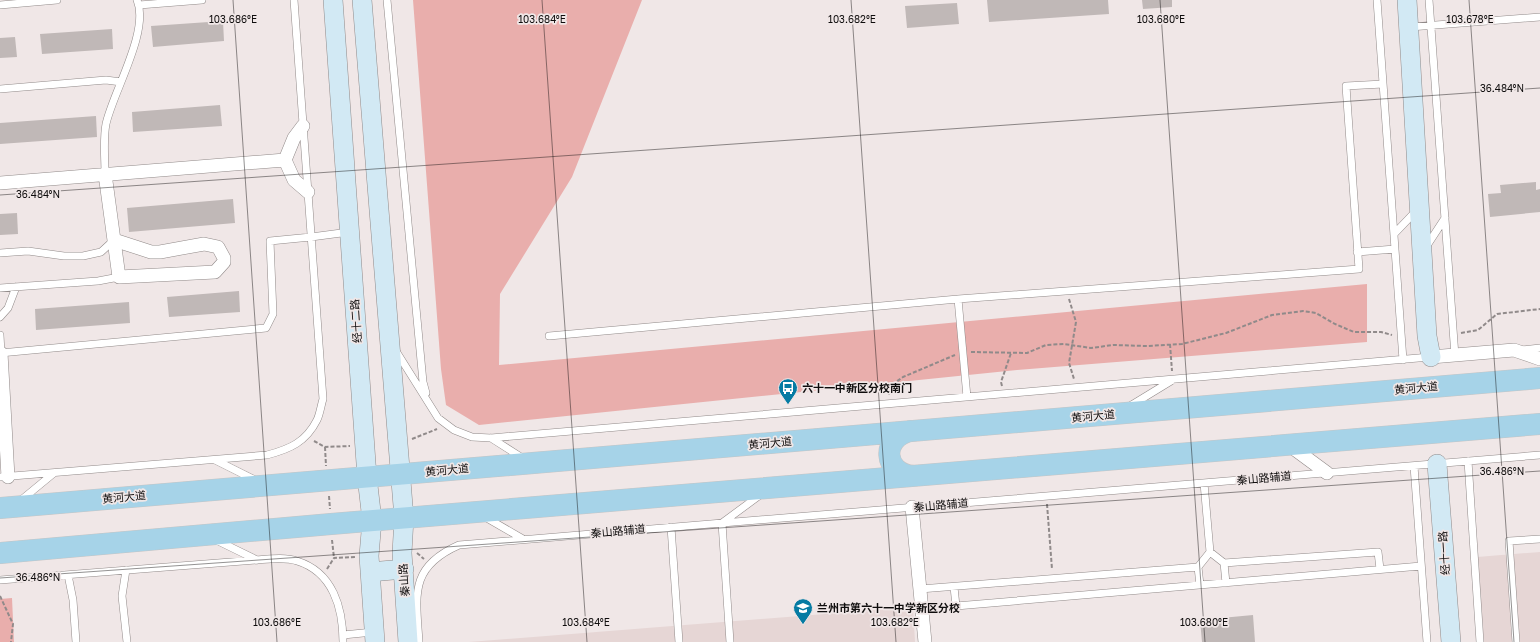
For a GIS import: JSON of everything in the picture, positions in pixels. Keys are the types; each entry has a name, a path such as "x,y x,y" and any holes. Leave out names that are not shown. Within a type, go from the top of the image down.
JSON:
{"main road":[{"name":"经十二路","path":"333,0 367,477 372,520 369,556 374,637"},
{"name":"秦山路","path":"362,0 404,518 402,553 408,642"},
{"path":"1407,0 1427,336 1431,357"},
{"name":"黄河大道","path":"7,507 1540,378"},
{"path":"0,552 1540,424"},
{"path":"910,431 902,433 896,437 891,444 889,451 890,459 898,472 913,476"},
{"name":"经十一路","path":"1437,464 1451,642"},
{"path":"370,572 404,569"}],"street":[{"path":"303,126 294,138 285,160 294,180 308,192"},
{"path":"0,182 285,160"},
{"path":"105,174 119,277 215,272 224,262 224,258 218,247 204,244 160,252 151,252 114,240"},
{"path":"1431,357 1514,350 1540,359"},
{"path":"1,353 4,477"},
{"path":"1289,445 1327,473"},
{"path":"912,507 925,642"}],"lane":[{"path":"0,5 57,0"},
{"path":"105,174 106,125 135,44 139,25 138,3 202,0"},
{"path":"4,477 267,455 288,449 305,437 317,419 322,399 294,0"},
{"path":"388,0 423,382 428,401"},
{"path":"1377,0 1403,360"},
{"path":"1429,0 1455,356"},
{"path":"1409,27 1540,17"},
{"path":"0,89 106,80 121,82"},
{"path":"548,336 958,299 1359,269 1346,86 1383,84"},
{"path":"1394,234 1420,207"},
{"path":"1423,252 1445,218"},
{"path":"0,335 1,353 266,328 273,314 270,241 350,232"},
{"path":"0,253 28,251 64,256 83,256 101,252 114,240"},
{"path":"1357,252 1396,249"},
{"path":"0,288 98,281 119,277"},
{"path":"0,317 8,308 16,286"},
{"path":"958,299 967,397"},
{"path":"390,342 438,418 454,430 472,437 492,438 1431,357"},
{"path":"1514,350 1540,348"},
{"path":"1118,414 1172,380"},
{"path":"492,438 531,463"},
{"name":"秦山路辅道","path":"419,642 416,596 420,579 429,564 442,552 459,545 1540,455"},
{"path":"214,459 266,485"},
{"path":"1468,461 1480,642"},
{"path":"1414,466 1427,642"},
{"path":"7,507 54,473"},
{"path":"1200,585 1198,567 1210,552 1204,483"},
{"path":"730,642 722,523 770,488"},
{"path":"477,512 522,539"},
{"path":"670,527 679,642"},
{"path":"206,535 257,560"},
{"path":"1516,642 1509,542 1540,539"},
{"path":"1210,552 1224,563 1378,552 1380,569"},
{"path":"0,580 257,560 296,560 314,568 328,581 337,597 343,638 374,637"},
{"path":"1224,563 1226,583"},
{"path":"954,587 956,606 1421,566"},
{"path":"920,589 1198,567"},
{"path":"126,570 122,596 126,642"},
{"path":"68,575 74,600 76,642"}],"path":[{"path":"1066,291 1076,322 1069,363 1076,388"},
{"path":"1453,335 1478,330 1497,314 1540,309"},
{"path":"890,404 889,387 903,377 963,351 1027,353 1046,345 1064,344 1091,348 1113,345 1148,346 1182,344 1226,333 1272,315 1303,311 1316,314 1354,332 1381,332 1401,338"},
{"path":"1170,344 1172,380"},
{"path":"1003,394 1001,382 1011,353"},
{"path":"324,447 334,558"},
{"path":"1047,496 1053,579"},
{"path":"0,596 13,624 11,642"}],"shaded area":[{"path":"413,0 642,0 572,177 500,294 499,365 1367,284 1367,342 1017,370 479,425 446,405 441,369"},
{"path":"1540,552 1540,642 1484,642 1477,557"},
{"path":"12,598 14,642 0,642 0,599"},
{"name":"兰州市第六十一中学新区分校","path":"913,607 915,642 469,642"}],"building":[{"path":"987,0 1108,0 1109,14 989,22"},
{"path":"1142,0 1172,0 1172,7 1143,9"},
{"path":"957,3 959,24 907,28 905,6"},
{"path":"223,21 224,41 153,47 151,26"},
{"path":"112,29 113,49 42,54 40,34"},
{"path":"15,37 17,57 0,58 0,38"},
{"path":"220,105 222,126 133,132 132,112"},
{"path":"96,116 97,137 0,144 0,123"},
{"path":"1536,182 1536,190 1540,189 1540,212 1490,217 1488,194 1501,193 1500,185"},
{"path":"233,199 235,223 129,232 127,208"},
{"path":"17,213 18,234 0,235 0,214"},
{"path":"239,291 240,312 169,317 167,297"},
{"path":"129,302 130,323 36,330 35,309"},
{"path":"1253,615 1255,642 1202,642 1200,620"}],"place":[{"name":"六十一中新区分校南门","path":"788,405"},
{"name":"兰州市第六十一中学新区分校","path":"803,625"}]}
